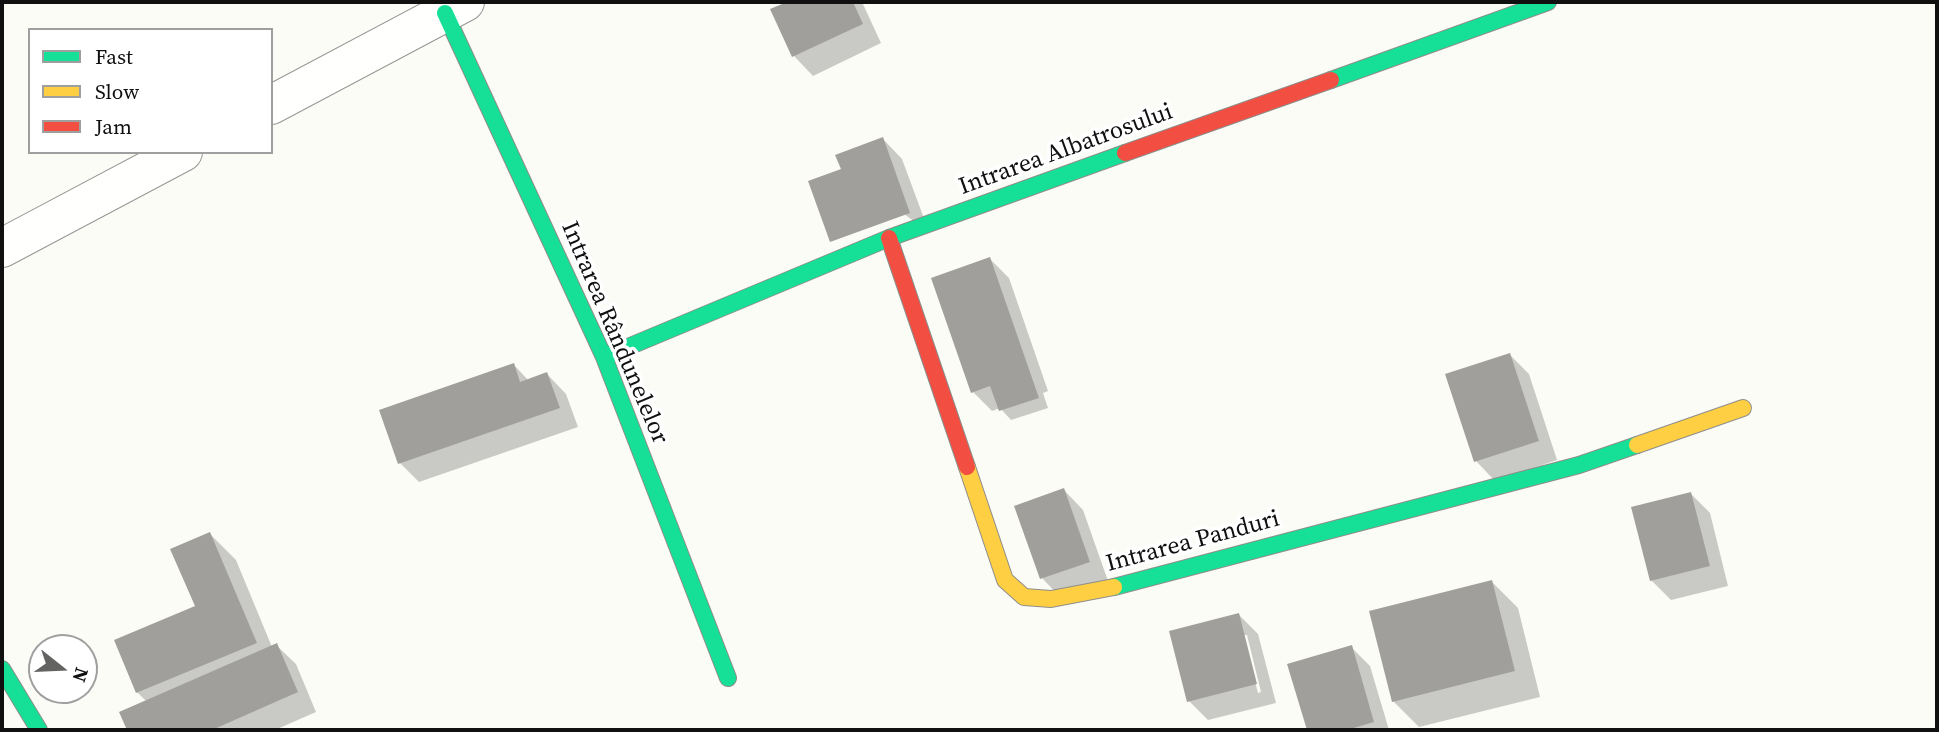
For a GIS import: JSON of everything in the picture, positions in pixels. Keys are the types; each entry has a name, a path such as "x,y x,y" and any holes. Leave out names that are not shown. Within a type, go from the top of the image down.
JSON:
{"street":[{"name":"Intrarea Albatrosului","path":"604,357 889,238 1548,2"},
{"path":"273,104 455,7"},
{"name":"Intrarea Rândunelelor","path":"455,7 604,357 728,678"},
{"path":"2,248 179,154"},
{"name":"Intrarea Panduri","path":"889,238 1004,580 1024,597 1051,599 1100,591 1579,465 1743,408"},
{"path":"2,669 39,730"}],"building":[{"path":"787,2 853,2 863,24 792,57 770,9"},
{"path":"883,137 910,213 830,242 808,181 841,169 835,155"},
{"path":"990,257 1039,398 999,411 990,386 971,393 931,278"},
{"path":"1510,353 1539,441 1474,462 1445,374"},
{"path":"514,363 520,382 547,372 560,408 398,464 379,410"},
{"path":"1064,488 1090,562 1040,579 1014,506"},
{"path":"1691,492 1710,566 1650,581 1631,507"},
{"path":"210,532 257,643 136,693 114,640 195,606 170,549"},
{"path":"1492,580 1515,671 1392,702 1369,611"},
{"path":"1239,613 1257,684 1187,702 1169,631"},
{"path":"277,643 298,692 212,730 127,730 119,712"},
{"path":"1352,645 1374,722 1347,730 1307,730 1287,664"}],"traffic: fast":[{"path":"1331,80 1548,2"},
{"path":"445,13 604,357 728,678"},
{"path":"604,357 889,238 1125,153"},
{"path":"1114,587 1579,465 1637,445"},
{"path":"2,669 39,730"}],"traffic: slow":[{"path":"1637,445 1743,408"},
{"path":"967,467 1005,580 1024,597 1051,599 1114,587"}],"traffic: jam":[{"path":"1125,153 1331,80"},
{"path":"889,238 967,467"}]}
